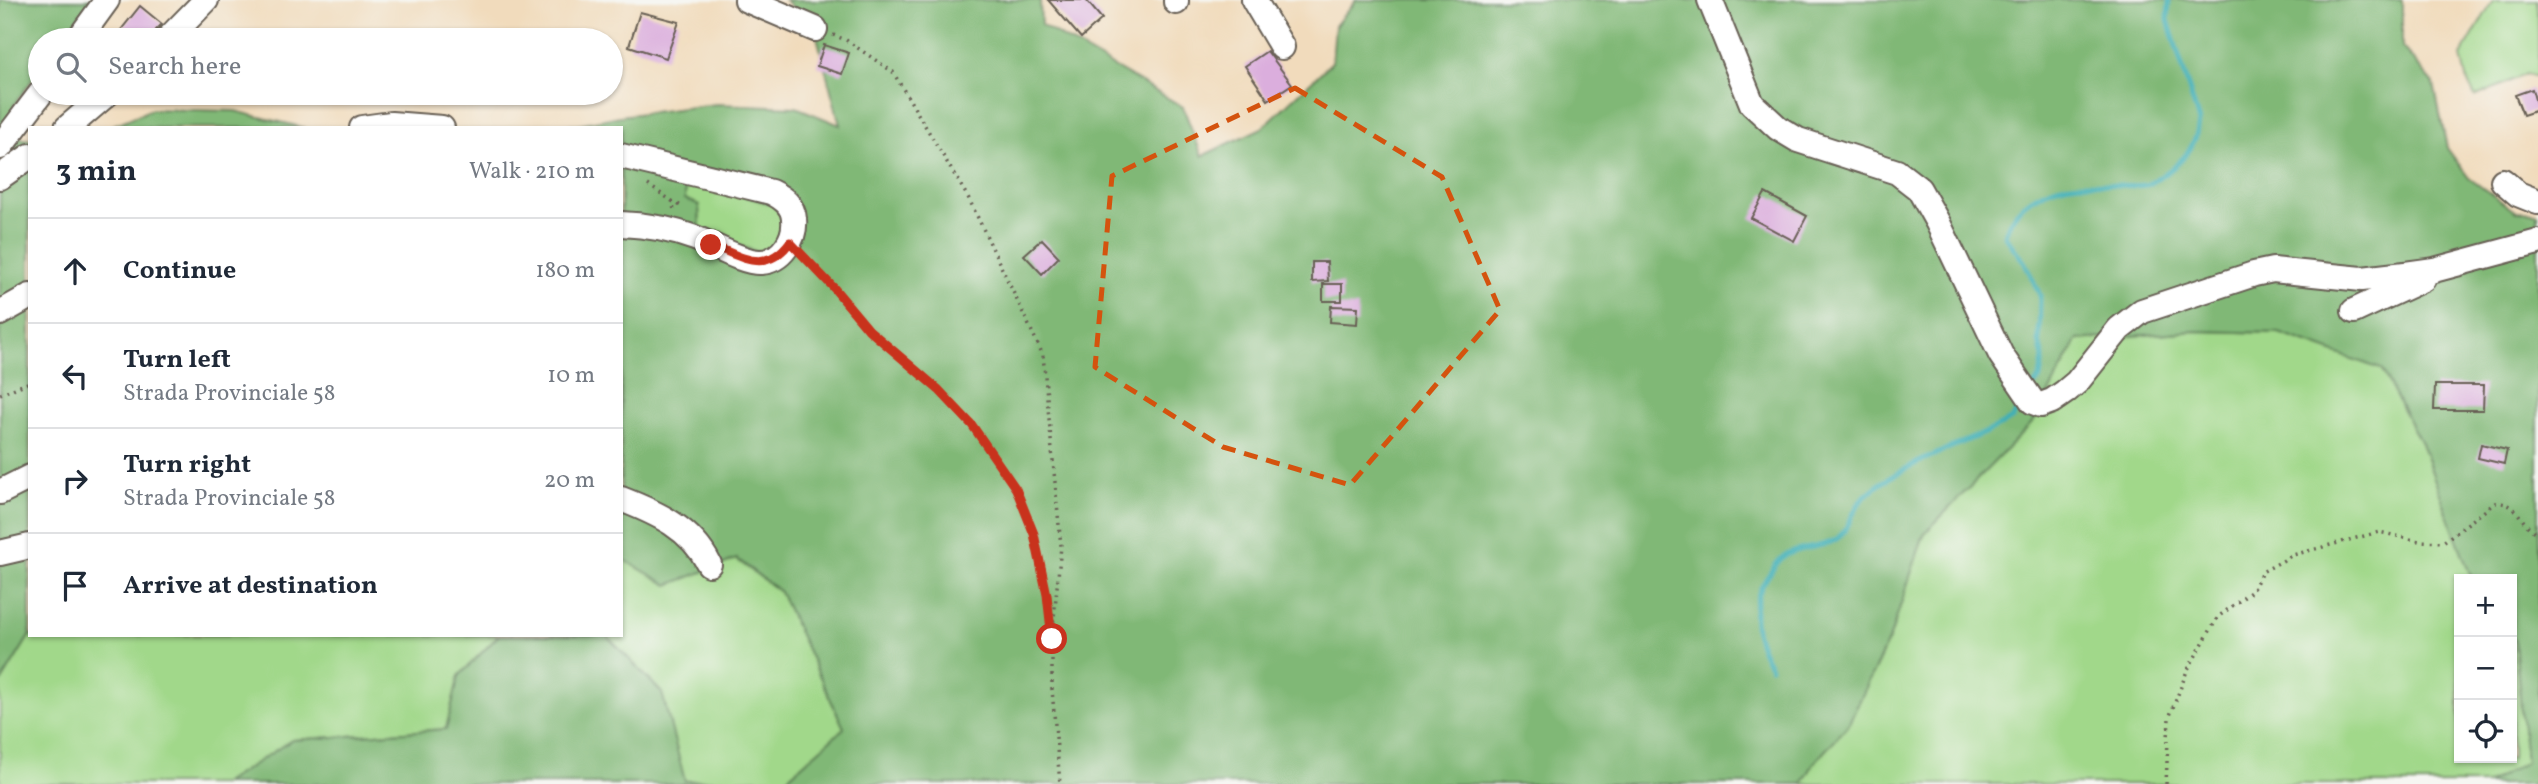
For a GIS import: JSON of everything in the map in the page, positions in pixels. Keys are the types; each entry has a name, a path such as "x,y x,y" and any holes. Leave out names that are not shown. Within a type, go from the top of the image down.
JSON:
{"street":[{"path":"87,28 107,0"},
{"path":"179,28 206,0"},
{"path":"747,0 815,29"},
{"path":"1254,0 1282,47"},
{"path":"1710,0 1752,104 1778,128 1798,140 1897,172 1919,189 2001,355 2033,402 2041,405 2052,401 2077,382 2119,329 2142,311 2165,303 2273,270 2362,279 2434,270 2538,242"},
{"path":"0,147 32,105"},
{"path":"69,126 94,105"},
{"path":"376,126 416,126"},
{"path":"623,156 771,192 783,198 791,207 794,219 790,242 777,256 761,262 679,233 623,224"},
{"path":"0,177 28,157"},
{"path":"2503,181 2518,194 2538,202"},
{"path":"2354,311 2459,263"},
{"path":"0,313 28,297"},
{"path":"0,492 28,478"},
{"path":"623,500 650,510 679,529 699,546 709,564"},
{"path":"0,553 28,546"}],"path":[{"path":"815,29 846,40 893,72 969,199 1043,355 1061,546 1052,639 1052,689 1060,784"},
{"path":"641,180 681,206"},
{"path":"672,201 679,233"},
{"path":"790,242 869,330 939,390 972,425 1016,489 1034,534 1047,595 1052,639"},
{"path":"0,394 28,383"},
{"path":"2166,784 2169,718 2187,671 2218,617 2252,591 2262,572 2293,555 2379,532 2420,541 2443,542 2495,503 2505,502 2516,508 2520,519 2538,534"}],"highlighted area":[{"path":"1295,88 1442,177 1500,310 1350,485 1223,447 1095,367 1112,176"}],"green space":[{"path":"0,0 91,0 70,28 28,28 28,86 14,105 20,138 28,140 29,637 0,684"},
{"path":"785,0 1040,0 1041,25 1183,107 1202,156 1262,128 1332,62 1335,26 1356,0 2402,0 2402,47 2434,84 2447,148 2469,178 2516,212 2538,213 2538,784 2487,784 2526,762 2517,664 2517,574 2470,574 2421,443 2381,369 2279,333 2196,331 2077,340 2034,421 1924,534 1890,637 1848,725 1814,763 1802,784 223,784 292,740 446,729 459,676 497,637 608,637 662,693 685,781 786,779 844,728 780,592 737,559 668,585 623,559 623,126 570,126 620,116 716,104 796,107 840,125 815,29","holes":["686,179 773,204 786,220 774,247 753,253 700,233 699,205 685,199"]},
{"path":"2493,0 2538,0 2538,77 2526,74 2475,97 2466,78 2461,56"},
{"path":"152,109 235,111 297,126 112,126"},
{"path":"686,179 773,204 786,220 781,238 763,254 700,232 699,205 685,199"},
{"path":"2196,331 2279,333 2381,369 2421,443 2470,574 2454,574 2454,763 2517,763 2517,664 2526,762 2487,784 1802,784 1814,763 1848,725 1890,637 1924,534 2034,421 2077,340"},
{"path":"623,559 668,585 736,559 780,592 845,728 786,779 684,781 662,693 608,637 623,637"},
{"path":"29,637 497,637 459,676 446,729 292,740 223,784 0,784 0,684"}],"building":[{"path":"1048,0 1086,0 1102,19 1081,38"},
{"path":"140,6 162,24 158,28 123,28"},
{"path":"640,12 679,22 666,58 629,46"},
{"path":"824,45 849,53 842,74 817,66"},
{"path":"1267,51 1292,84 1268,100 1245,66"},
{"path":"2532,89 2538,110 2523,115 2515,95"},
{"path":"1765,193 1807,216 1794,241 1751,218"},
{"path":"1042,239 1059,257 1042,274 1024,255"},
{"path":"1312,262 1327,262 1328,281 1312,282"},
{"path":"1323,284 1342,284 1342,301 1323,301"},
{"path":"1331,306 1358,307 1357,324 1330,322"},
{"path":"2435,385 2484,385 2483,410 2434,410"},
{"path":"2481,444 2507,450 2504,464 2478,458"}],"waterway":[{"path":"2031,389 2040,378 2043,358 2039,341 2040,295 2025,263 2005,236 2009,224 2023,205 2056,187 2080,183 2130,186 2151,183 2181,161 2191,148 2199,122 2168,20 2169,0"},
{"path":"1771,667 1756,632 1755,608 1763,585 1780,560 1798,550 1834,541 1843,533 1861,500 1878,485 1911,466 2002,425 2013,418 2023,399"}],"route":[{"path":"711,245 761,262 777,256 790,242 869,330 939,390 972,425 1016,489 1034,534 1047,595 1052,639"}]}
